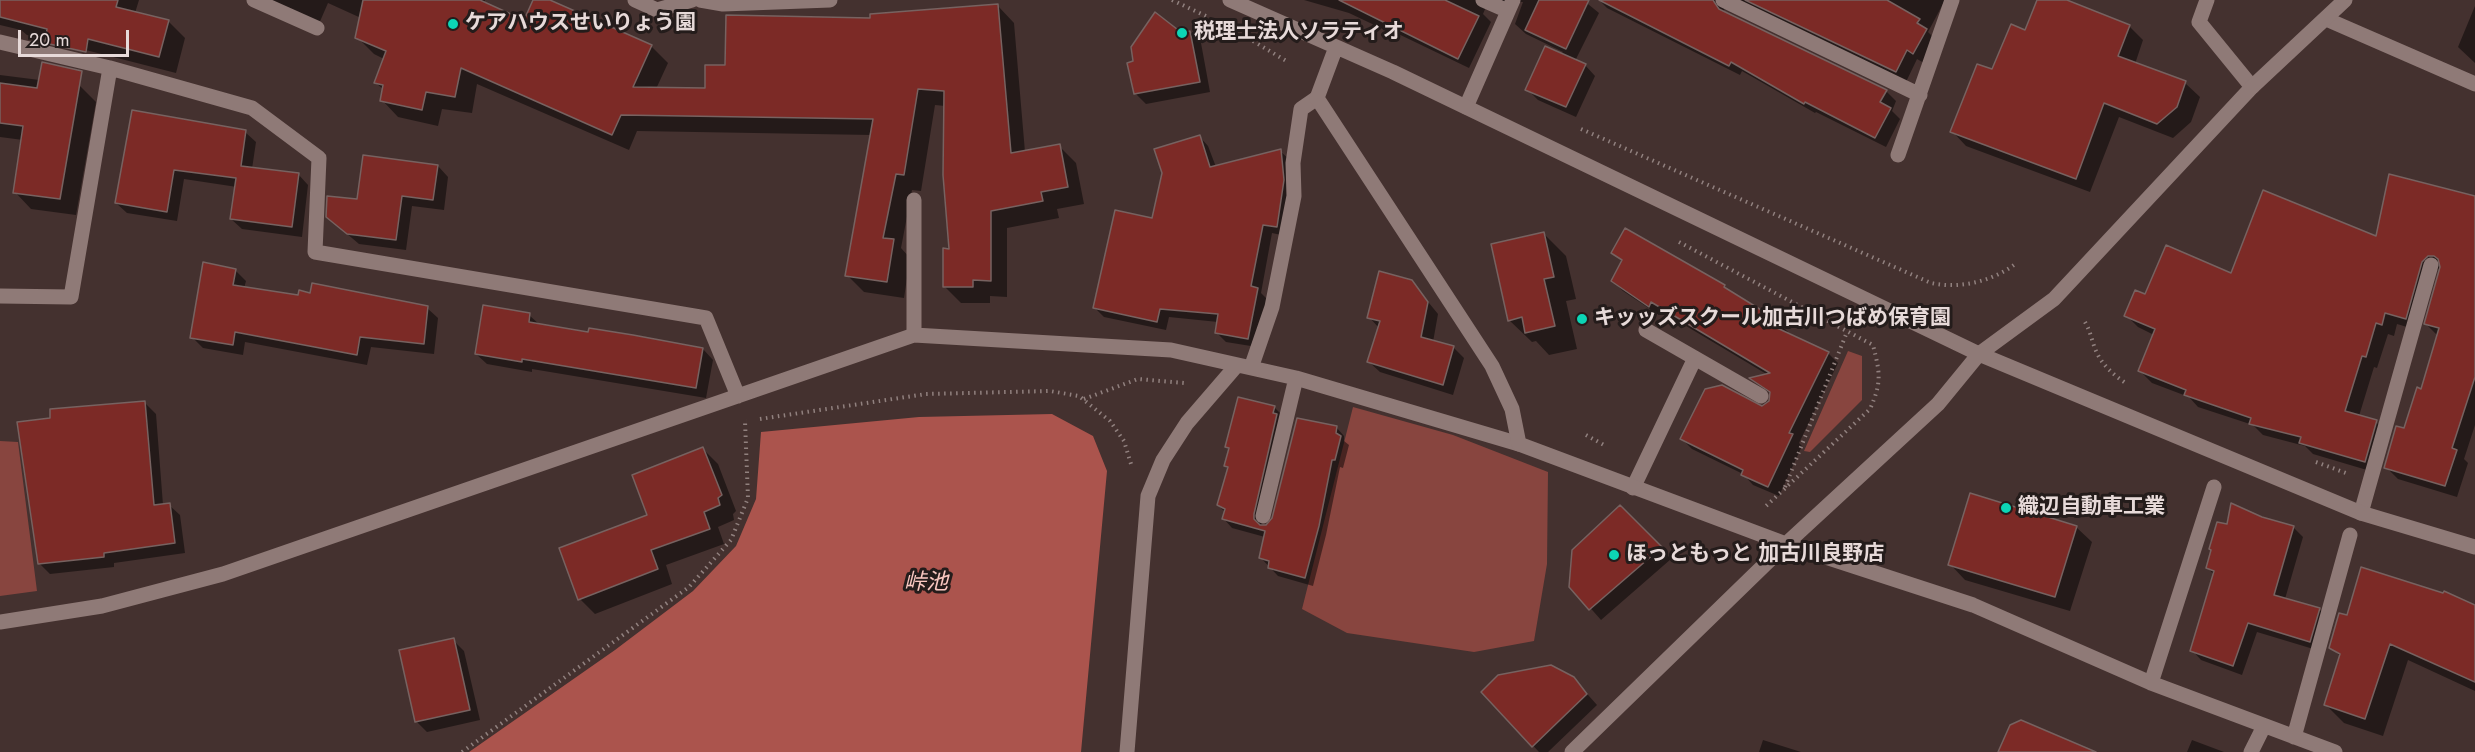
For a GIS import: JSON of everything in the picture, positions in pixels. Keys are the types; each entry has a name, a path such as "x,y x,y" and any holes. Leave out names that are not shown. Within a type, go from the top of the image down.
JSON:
{"street":[{"path":"254,0 318,28"},
{"path":"635,0 657,10 692,0"},
{"path":"700,0 723,4 830,0"},
{"path":"1230,0 1466,107 1979,354 2361,513 2475,547"},
{"path":"1466,107 1510,6 1483,0"},
{"path":"1723,0 1920,94"},
{"path":"1898,155 1952,0"},
{"path":"2207,0 2199,22 2252,87"},
{"path":"1572,752 1786,544 1938,404 1979,354 2054,299 2252,87 2346,0"},
{"path":"2326,19 2475,84"},
{"path":"0,42 110,68 252,108 319,158 315,252 706,318 738,396"},
{"path":"1127,752 1148,496 1163,460 1187,423 1220,386 1244,367 1275,296 1294,196 1293,163 1301,109 1317,98 1336,47"},
{"path":"0,296 71,297 110,68"},
{"path":"1317,98 1492,366 1512,409 1519,444"},
{"path":"914,200 914,335"},
{"path":"2361,513 2431,266"},
{"path":"1646,330 1761,396"},
{"path":"0,622 102,606 223,574 914,335 1171,350 1296,378 1519,444 1786,544 1973,605 2151,683 2333,752"},
{"path":"1633,488 1695,358"},
{"path":"1263,516 1296,378"},
{"path":"2151,683 2214,487"},
{"path":"2294,737 2350,535"},
{"path":"2251,752 2264,726"}],"path":[{"path":"1573,126 1931,283 1947,287 1968,284 2002,274 2014,265"},
{"path":"1672,238 1873,345 1879,371 1879,390 1870,409 1764,507"},
{"path":"2085,322 2093,338 2096,352 2105,365 2132,388"},
{"path":"1783,491 1847,332"},
{"path":"1083,399 1138,379 1220,386"},
{"path":"462,752 689,587 731,540 748,498 745,421 926,394 1050,391 1079,396 1110,421 1124,441 1131,462 1131,473"},
{"path":"1586,435 1644,464"}],"shaded area":[{"path":"1848,351 1862,356 1862,400 1810,452 1804,451"},
{"path":"1353,407 1453,435 1548,472 1547,564 1534,641 1474,652 1347,633 1302,609"},
{"path":"0,441 18,442 37,591 0,596"}],"water":[{"name":"峠池","path":"1052,414 1093,436 1107,471 1081,752 469,752 615,650 693,591 736,546 756,499 761,432 919,417"}],"building":[{"path":"0,0 118,0 116,7 169,20 159,57 88,39 86,52 45,43 47,29 0,17"},
{"path":"363,0 480,0 524,20 533,0 550,0 652,45 633,87 705,88 705,65 725,65 726,15 870,18 870,14 998,4 1011,153 1060,144 1068,187 1041,192 1043,201 991,211 991,281 973,280 973,287 943,287 943,248 949,249 943,175 944,91 918,89 904,175 896,174 883,238 894,239 887,282 845,276 873,119 621,115 612,135 461,68 455,97 426,92 422,110 380,101 383,85 374,83 386,51 355,38"},
{"path":"1339,0 1445,0 1479,16 1458,59"},
{"path":"1539,0 1589,0 1566,49 1525,30"},
{"path":"1599,0 1713,0 1719,9 1887,90 1880,102 1891,108 1875,138 1805,102 1804,104 1731,62 1729,66"},
{"path":"1745,0 1887,0 1920,19 1917,23 1927,29 1913,54 1907,50 1896,72"},
{"path":"2037,0 2067,0 2130,25 2118,56 2186,81 2177,107 2157,124 2104,103 2076,179 1950,132 1977,64 1992,69 2011,24 2025,30"},
{"path":"1155,12 1182,33 1190,31 1200,82 1134,94 1127,63 1133,61 1131,47"},
{"path":"1545,46 1586,64 1566,107 1525,90"},
{"path":"42,62 82,71 60,199 13,193 23,126 0,123 0,83 37,88"},
{"path":"132,110 246,130 241,166 299,173 292,227 230,219 236,178 174,170 167,212 115,203"},
{"path":"1200,135 1210,167 1281,149 1284,180 1277,227 1263,225 1251,286 1258,288 1248,339 1215,333 1218,314 1160,309 1157,322 1093,308 1115,210 1152,218 1162,173 1154,149"},
{"path":"363,155 438,165 433,200 402,196 396,240 347,234 326,217 327,196 357,199"},
{"path":"2389,174 2475,196 2475,377 2452,448 2457,450 2445,486 2384,468 2396,426 2404,428 2417,387 2421,389 2439,328 2424,324 2440,267 2438,259 2434,256 2428,256 2422,262 2406,319 2385,313 2382,325 2376,323 2366,357 2362,356 2345,411 2377,420 2365,462 2299,443 2301,437 2249,424 2251,418 2184,395 2186,390 2138,371 2155,329 2124,316 2135,290 2145,294 2166,245 2231,273 2263,190 2376,236"},
{"path":"1625,228 1725,285 1724,287 1779,321 1775,327 1829,352 1789,433 1793,434 1768,487 1741,475 1743,470 1680,439 1705,389 1722,385 1762,406 1769,401 1770,392 1749,378 1770,373 1651,302 1649,307 1611,281 1622,260 1611,253"},
{"path":"1544,232 1554,277 1544,279 1555,326 1525,333 1522,317 1508,321 1491,244"},
{"path":"203,262 236,269 233,285 298,295 299,290 310,293 312,283 428,306 424,344 360,337 357,355 235,332 233,345 190,338"},
{"path":"1379,271 1412,280 1428,302 1421,337 1454,346 1443,385 1367,362 1380,321 1367,318"},
{"path":"483,305 530,313 529,322 588,332 589,328 703,348 696,388 522,359 522,362 475,354"},
{"path":"1238,397 1275,406 1273,413 1277,414 1254,514 1254,519 1260,525 1266,525 1272,518 1297,418 1337,426 1336,433 1341,436 1335,460 1332,460 1319,526 1305,578 1268,568 1269,561 1259,558 1265,531 1222,519 1225,509 1217,505 1228,467 1224,466 1229,448 1225,447"},
{"path":"145,401 154,505 170,503 175,543 104,553 104,557 38,564 17,422 50,418 50,409"},
{"path":"703,447 722,495 718,498 720,505 704,512 710,529 651,550 658,569 578,600 559,548 647,515 632,475"},
{"path":"1970,493 2077,526 2055,597 1948,565"},
{"path":"2231,503 2262,517 2294,526 2274,595 2320,608 2310,642 2248,623 2233,666 2190,651 2214,571 2206,568 2211,550 2209,549 2217,522 2227,524"},
{"path":"1620,505 1662,547 1589,610 1569,587 1572,550"},
{"path":"2361,567 2443,593 2444,591 2475,605 2475,682 2390,644 2365,719 2324,705 2340,654 2329,648 2339,613 2347,615"},
{"path":"454,638 470,710 415,722 399,650"},
{"path":"1551,665 1574,677 1587,694 1532,747 1481,692 1498,675"},
{"path":"2021,720 2096,752 1998,752 2010,725"}],"place":[{"name":"ケアハウスせいりょう園","path":"453,24"},
{"name":"税理士法人ソラティオ","path":"1182,33"},
{"name":"キッッズスクール加古川つばめ保育園","path":"1582,319"},
{"name":"織辺自動車工業","path":"2006,508"},
{"name":"ほっともっと 加古川良野店","path":"1614,555"}]}
